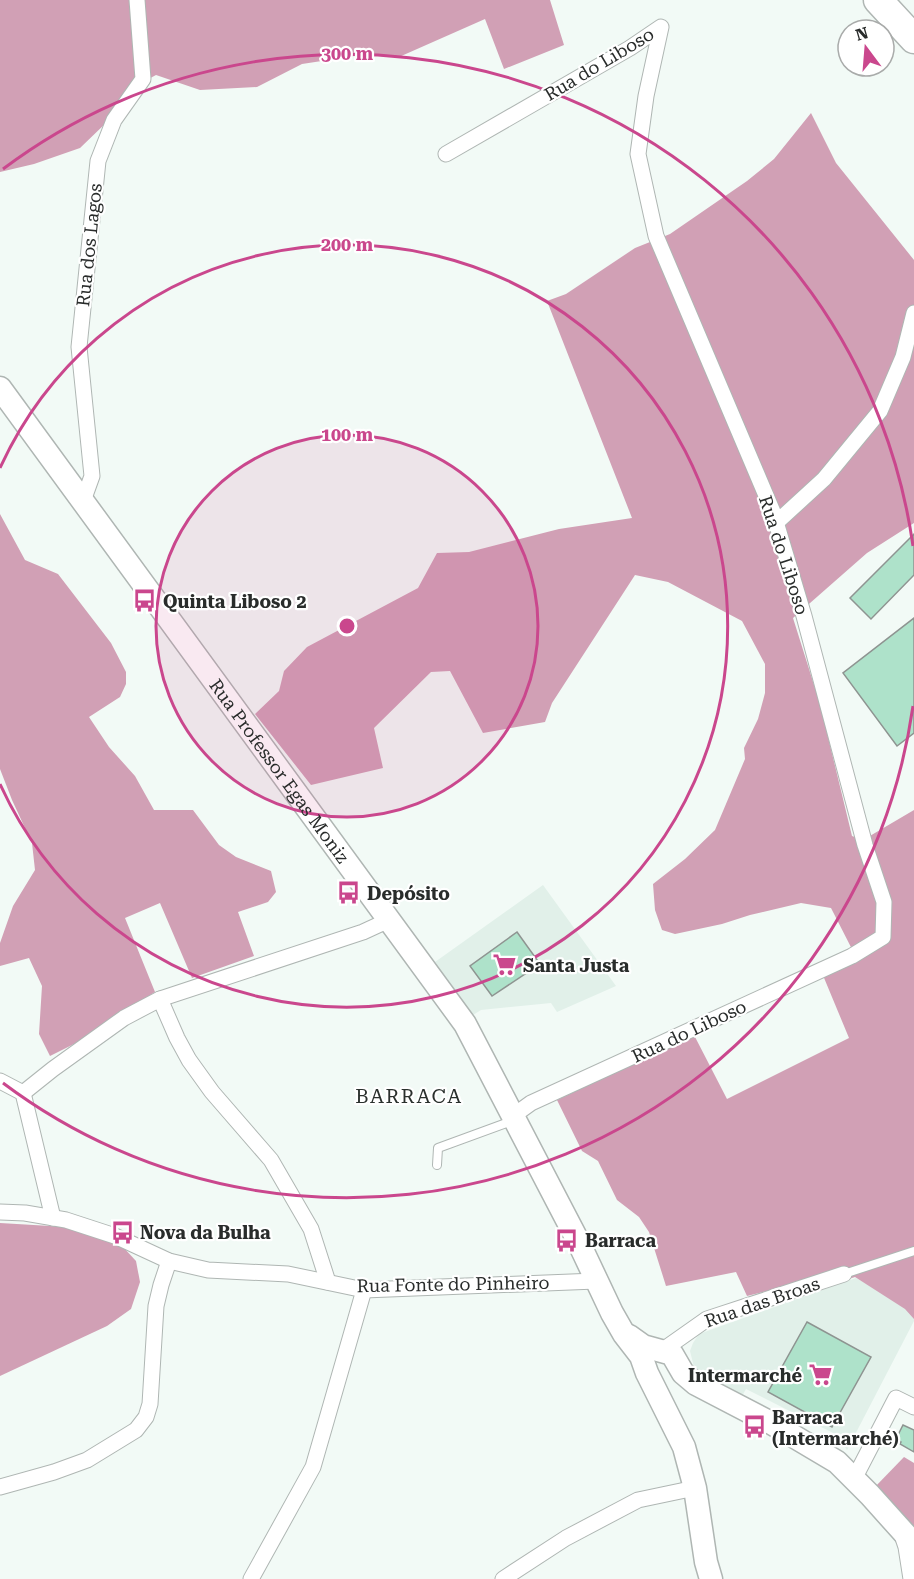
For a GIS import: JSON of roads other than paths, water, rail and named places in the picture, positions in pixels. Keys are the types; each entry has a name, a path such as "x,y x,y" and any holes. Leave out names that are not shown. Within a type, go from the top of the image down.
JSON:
{"highway":[{"path":"878,0 914,39"}],"main road":[{"name":"Rua Professor Egas Moniz","path":"0,388 465,1024 620,1326 637,1349 661,1368"},
{"path":"661,1368 678,1379 696,1384 821,1450 854,1479 914,1544"},
{"path":"661,1368 666,1408 684,1447 696,1488 706,1562 711,1579"}],"street":[{"name":"Rua dos Lagos","path":"82,501 92,476 79,347 98,161 114,120 143,79 137,0"},
{"name":"Rua do Liboso","path":"446,154 630,48 662,27 645,96 638,154 656,236 776,523 804,615 865,845 884,902 883,937 852,956 531,1103 513,1116"},
{"path":"776,523 824,479 880,411 903,357 914,313"},
{"path":"23,1093 124,1018 160,999 363,932 389,920"},
{"path":"160,999 189,1060 212,1092 271,1160 311,1229 328,1282"},
{"path":"0,1081 23,1093 53,1218"},
{"name":"Rua Fonte do Pinheiro","path":"0,1212 25,1213 53,1218 115,1236 169,1262 208,1270 288,1274 364,1290 596,1281"},
{"path":"0,1487 87,1460 136,1430 146,1417 150,1404 156,1306 160,1285 169,1262"},
{"name":"Rua das Broas","path":"661,1368 684,1335 707,1319 844,1274"},
{"path":"251,1579 313,1467 364,1290"},
{"path":"854,1479 896,1398 914,1407"},
{"path":"503,1579 566,1538 638,1500 696,1488"},
{"path":"897,1524 906,1547 911,1579"}],"lane":[{"path":"437,1165 438,1148 509,1122 513,1116"},
{"path":"844,1274 914,1251"}],"place":[{"name":"Quinta Liboso 2","path":"145,601"},
{"name":"Depósito","path":"349,893"},
{"name":"Santa Justa","path":"505,965"},
{"name":"Nova da Bulha","path":"122,1232"},
{"name":"Barraca","path":"567,1240"},
{"name":"Intermarché","path":"820,1375"},
{"name":"Barraca (Intermarché)","path":"754,1427"}],"district":[{"name":"BARRACA","path":"409,1096"}]}
